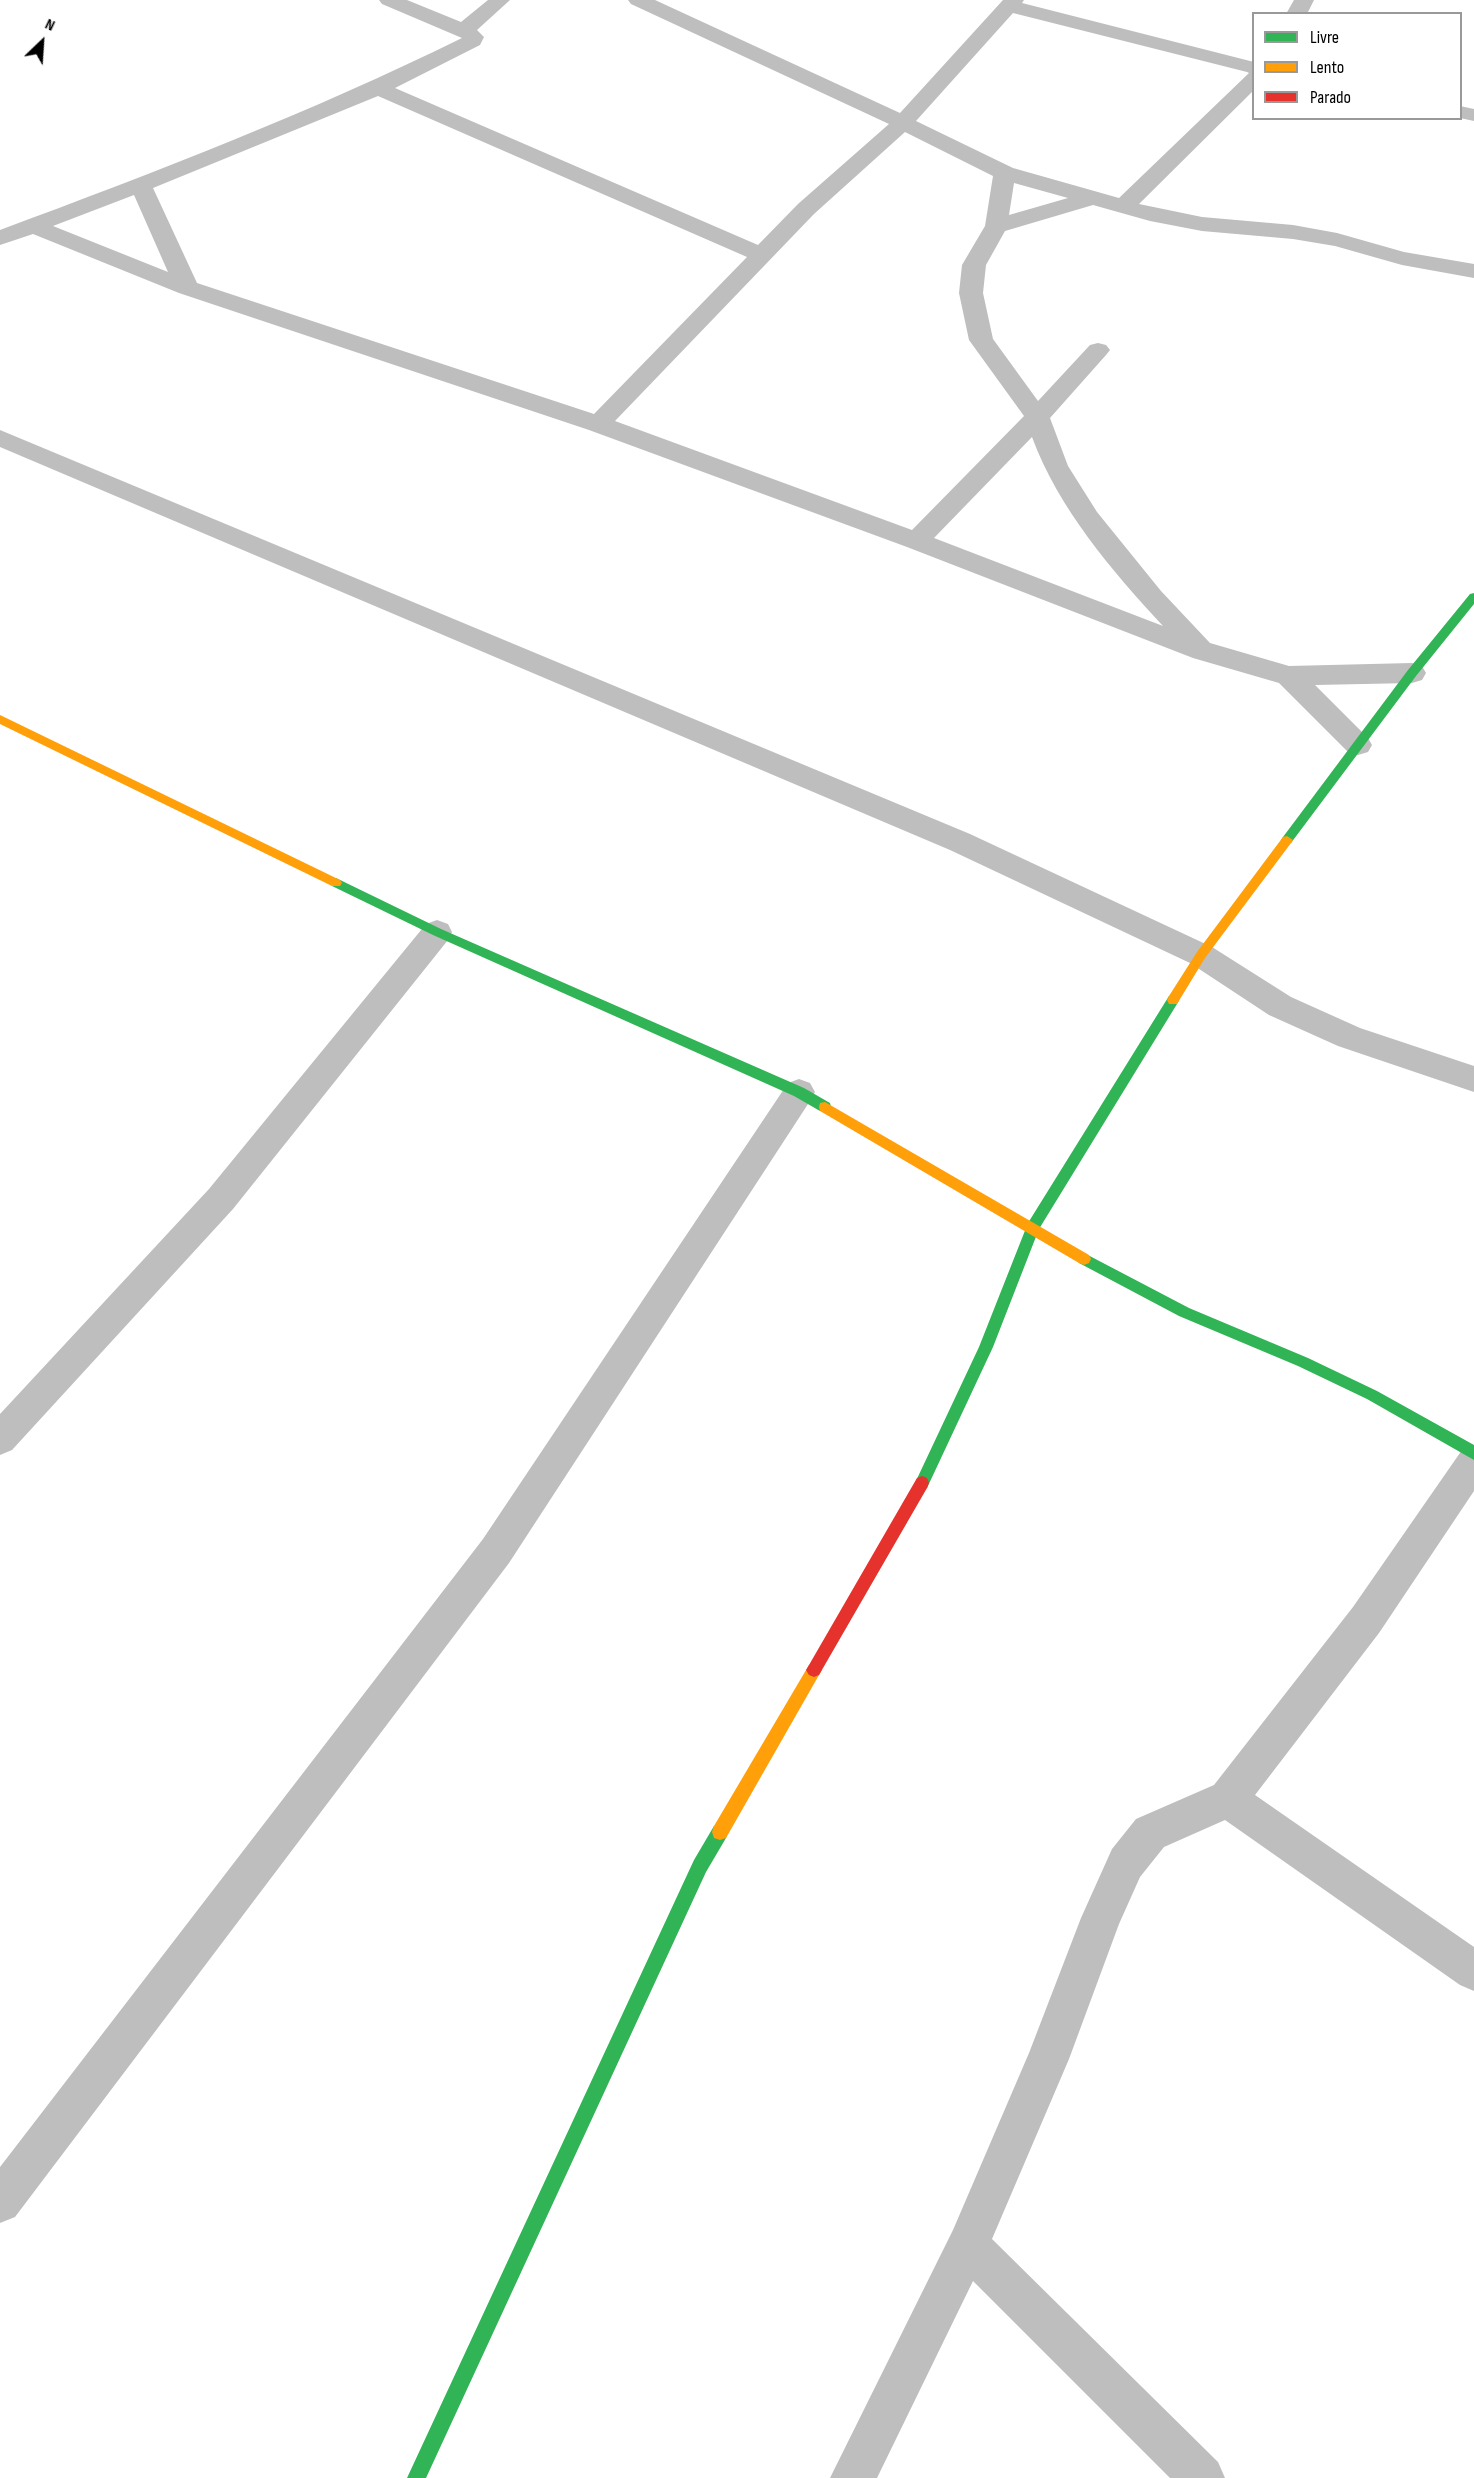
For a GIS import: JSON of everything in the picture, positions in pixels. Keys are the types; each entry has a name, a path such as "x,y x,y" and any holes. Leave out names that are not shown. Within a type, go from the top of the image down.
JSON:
{"street":[{"path":"0,238 141,185 378,88 467,45 474,37 464,30 389,0"},
{"path":"464,30 500,0"},
{"path":"638,0 681,10 1005,173 1123,207 1202,224 1293,232 1337,240 1402,258 1474,271"},
{"path":"597,424 760,254 806,209 903,123 1011,3 1252,67"},
{"path":"1123,207 1252,80"},
{"path":"378,88 760,254"},
{"path":"1005,173 996,226 974,265 971,293 981,339 1037,417 1055,466 1088,518 1152,597 1203,651"},
{"path":"141,185 187,288"},
{"path":"996,226 1092,198"},
{"path":"34,226 187,288 597,424 916,541 1203,651 1289,676 1412,673"},
{"path":"916,541 1037,417 1098,350"},
{"path":"0,438 960,842 1201,955 1280,1006 1349,1037 1474,1079"},
{"path":"416,2478 700,1866 921,1485 986,1347 1033,1227 1201,955 1412,673 1470,608"},
{"path":"1289,676 1358,745"},
{"path":"0,720 438,932 799,1092 1122,1281 1184,1312 1303,1362 1372,1395 1474,1453"},
{"path":"0,1439 221,1199 438,932"},
{"path":"0,2202 496,1551 799,1092"},
{"path":"853,2478 968,2245 1048,2059 1101,1918 1126,1863 1150,1833 1228,1799 1366,1620 1474,1461"},
{"path":"1228,1799 1474,1971"},
{"path":"968,2245 1202,2478"}],"traffic: fast":[{"path":"1287,840 1412,673 1474,597"},
{"path":"336,883 437,932 799,1092 825,1107"},
{"path":"922,1483 986,1347 1033,1227 1173,1000"},
{"path":"1084,1259 1184,1312 1303,1362 1372,1395 1474,1453"},
{"path":"416,2478 700,1866 720,1832"}],"traffic: slow":[{"path":"0,719 336,883"},
{"path":"1173,1000 1201,955 1287,840"},
{"path":"825,1107 1084,1259"},
{"path":"720,1832 814,1670"}],"traffic: jam":[{"path":"814,1670 922,1483"}]}
